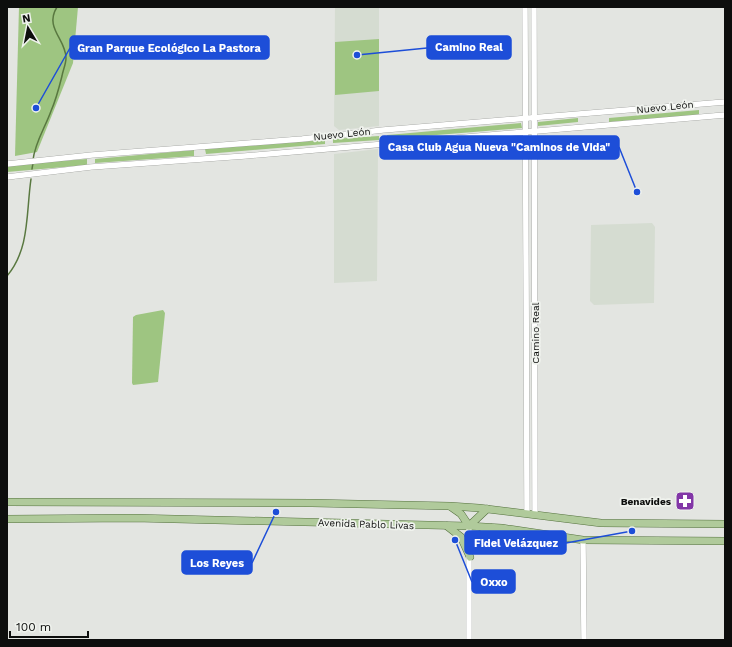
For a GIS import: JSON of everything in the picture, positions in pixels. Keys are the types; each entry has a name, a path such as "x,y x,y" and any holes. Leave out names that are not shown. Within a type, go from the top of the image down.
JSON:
{"main road":[{"name":"Avenida Pablo Livas","path":"7,502 312,503 450,506 622,524 725,524"},
{"path":"450,506 458,511 470,526 488,509"},
{"name":"Avenida Pablo Livas","path":"7,519 134,518 470,526 492,527 583,540 725,541"},
{"path":"447,526 462,537 470,554"},
{"path":"470,554 476,538 492,527"}],"street":[{"name":"Camino Real","path":"525,7 526,514"},
{"name":"Camino Real","path":"534,7 535,515"},
{"name":"Nuevo León","path":"7,164 92,155 725,102"},
{"name":"Nuevo León","path":"7,177 91,167 725,115"},
{"path":"469,640 470,526"},
{"path":"583,540 584,640"}],"shaded area":[{"path":"335,7 379,7 379,126 339,130 334,126"},
{"path":"378,149 377,281 334,283 334,154"},
{"path":"652,223 655,227 654,303 594,305 590,301 591,225"}],"green space":[{"path":"19,7 78,7 73,63 37,152 15,156"},
{"path":"379,39 379,91 335,95 335,42"},
{"path":"699,110 699,115 609,122 609,118"},
{"path":"578,118 578,122 538,126 538,122"},
{"path":"521,123 522,128 388,139 387,135 399,134"},
{"path":"379,136 379,140 333,143 333,139"},
{"path":"325,140 325,144 206,154 205,149"},
{"path":"194,150 194,156 95,163 95,159"},
{"path":"87,159 87,165 7,172 7,165"},
{"path":"163,310 165,313 158,382 133,385 133,317 136,315"}],"waterway":[{"path":"33,160 38,141 56,98 66,60 63,45 54,27 54,14 57,7"},
{"path":"32,169 33,163"},
{"path":"7,276 20,254 26,230 31,179"}],"place":[{"name":"Camino Real","path":"357,55"},
{"name":"Gran Parque Ecológico La Pastora","path":"36,108"},
{"name":"Casa Club Agua Nueva \"Caminos de Vida\"","path":"637,192"},
{"name":"Benavides","path":"685,501"},
{"name":"Los Reyes","path":"276,512"},
{"name":"Fidel Velázquez","path":"632,531"},
{"name":"Oxxo","path":"455,540"}]}
